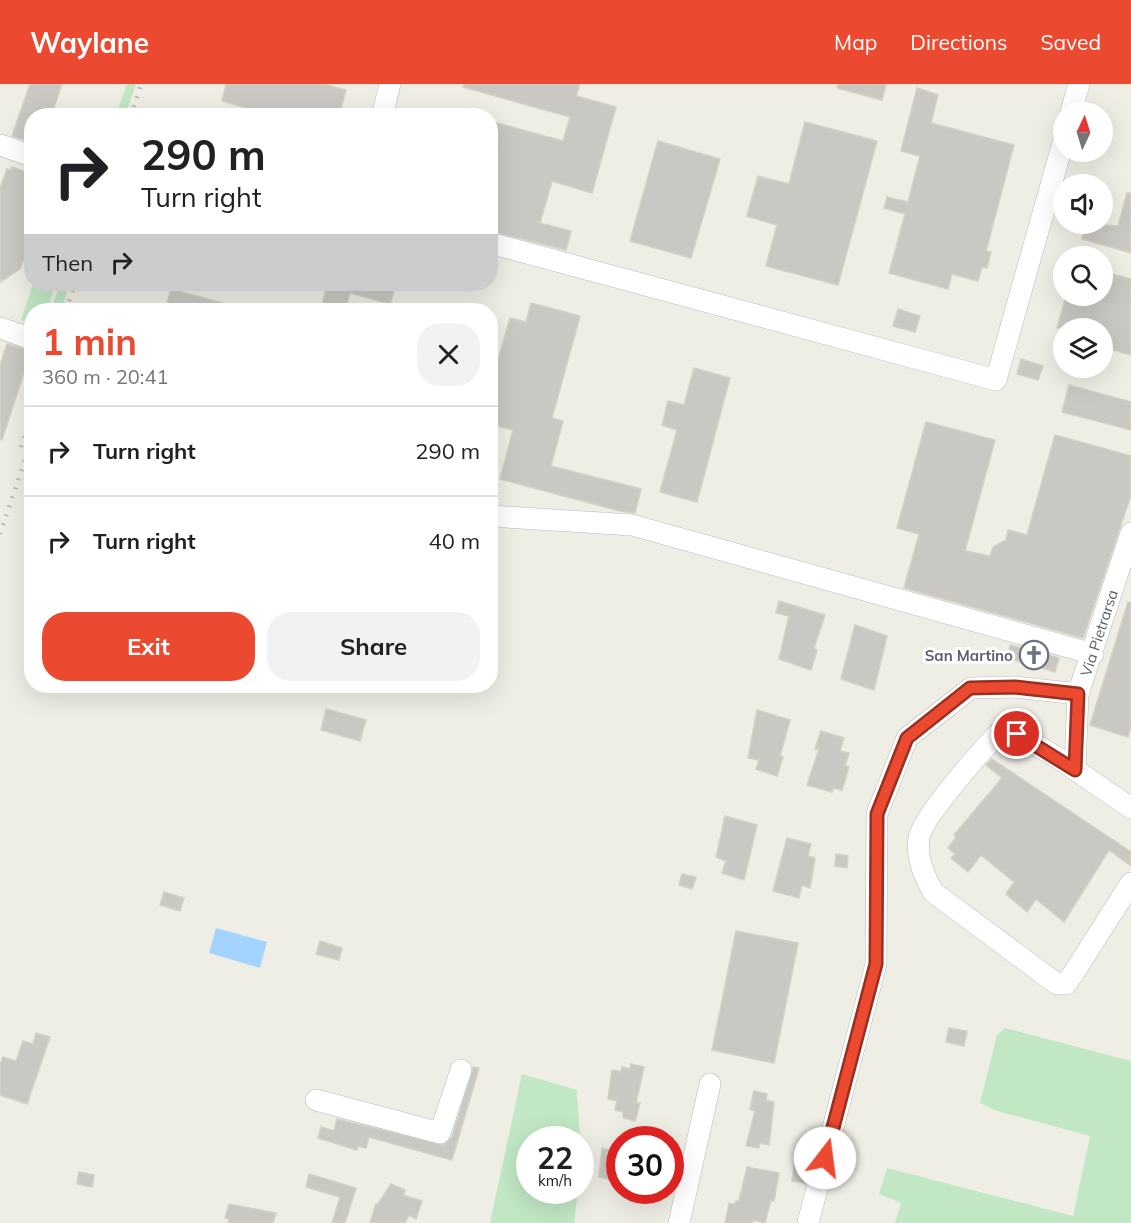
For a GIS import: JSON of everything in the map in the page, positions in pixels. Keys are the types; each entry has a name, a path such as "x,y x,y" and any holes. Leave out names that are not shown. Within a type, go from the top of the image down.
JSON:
{"street":[{"path":"384,108 390,84"},
{"path":"1074,102 1079,84"},
{"path":"0,145 24,153"},
{"path":"498,245 996,380 1058,162"},
{"path":"0,327 24,336"},
{"path":"498,517 632,525 1093,654"},
{"name":"Via Pietrarsa","path":"808,1223 876,964 877,814 907,738 970,688 1015,687 1078,694 1131,533"},
{"path":"1075,770 1078,694"},
{"path":"1131,808 1017,734 998,734 970,762 918,837 921,870 933,892 1057,984 1066,984 1076,971 1131,883"},
{"path":"316,1100 440,1133 461,1070"},
{"path":"679,1223 710,1084"}],"green space":[{"path":"127,84 136,84 127,108 118,108"},
{"path":"31,291 53,291 49,303 27,303"},
{"path":"58,291 68,291 63,303 53,303"},
{"path":"1005,1028 1131,1061 1131,1223 895,1223 901,1203 879,1194 887,1168 1073,1216 1090,1136 994,1110 980,1103 997,1035"},
{"path":"522,1074 577,1090 579,1126 516,1126 516,1204 576,1204 574,1223 490,1223"}],"water":[{"path":"216,928 267,942 260,968 209,953"}],"building":[{"path":"30,84 62,84 54,108 24,108 24,140 12,136"},
{"path":"226,84 323,84 346,90 341,108 247,108 222,101"},
{"path":"464,84 580,84 576,96 616,107 592,193 552,181 540,223 571,231 566,250 498,233 498,123 563,141 570,117 463,87"},
{"path":"838,84 886,84 882,100 837,88"},
{"path":"917,88 938,95 931,123 1014,145 986,251 991,252 987,268 982,267 978,281 952,274 948,289 889,273 905,214 884,208 887,197 908,202 920,156 901,151"},
{"path":"805,122 877,141 838,285 766,266 777,225 747,216 758,176 789,184"},
{"path":"658,141 720,159 691,258 630,241"},
{"path":"12,167 24,171 24,259 20,269 0,282 0,188 7,169 11,170"},
{"path":"1127,193 1131,193 1131,253 1082,239 1083,234 1113,234 1113,226 1118,226"},
{"path":"1113,274 1131,279 1131,355 1113,350 1113,318 1060,318 1063,306 1113,306"},
{"path":"170,291 178,291 222,303 167,303"},
{"path":"325,291 394,291 390,303 350,293 347,303 323,303"},
{"path":"531,303 580,316 552,418 563,421 551,466 641,489 635,513 500,479 513,430 498,426 498,360 510,318 526,322"},
{"path":"898,309 920,316 915,332 893,326"},
{"path":"7,344 24,349 24,372 2,440 0,439 0,365"},
{"path":"1021,359 1043,366 1038,380 1017,374"},
{"path":"694,368 730,378 697,502 660,492 677,430 662,425 668,401 684,405"},
{"path":"1069,385 1131,402 1131,430 1062,412"},
{"path":"926,422 995,440 965,551 990,556 993,547 1006,540 1008,530 1027,535 1055,435 1131,456 1131,495 1083,638 904,588 919,534 897,528"},
{"path":"779,601 825,615 814,648 817,650 811,670 779,659 789,616 776,613"},
{"path":"1128,602 1131,603 1131,726 1128,737 1090,725"},
{"path":"855,625 887,636 874,690 841,679"},
{"name":"San Martino","path":"1010,645 1059,658 1055,672 1008,658"},
{"path":"326,709 366,720 360,741 321,730"},
{"path":"757,710 790,720 777,776 756,769 759,760 748,758"},
{"path":"821,731 844,738 840,751 849,753 845,766 849,767 842,790 833,788 832,792 807,785 819,749 815,749"},
{"path":"992,759 1131,852 1131,866 1109,850 1064,922 1036,899 1027,912 1006,894 1014,882 981,855 968,872 951,858 955,854 948,848 956,837 954,835 1002,778 986,765"},
{"path":"725,816 757,825 744,880 722,873 726,861 716,857"},
{"path":"787,838 811,844 808,856 815,858 810,888 802,885 799,898 773,891"},
{"path":"836,854 848,856 847,868 835,866"},
{"path":"682,874 696,877 692,889 679,885"},
{"path":"164,892 184,898 180,911 160,905"},
{"path":"736,931 798,943 774,1063 712,1050"},
{"path":"320,941 342,948 339,960 316,954"},
{"path":"949,1028 967,1031 964,1046 946,1042"},
{"path":"36,1033 50,1037 27,1104 0,1095 0,1065 3,1057 16,1061 23,1041 33,1044"},
{"path":"631,1064 644,1067 636,1103 640,1103 635,1121 623,1118 623,1112 615,1110 617,1101 608,1099 612,1070 621,1072 622,1067 630,1069"},
{"path":"473,1067 479,1068 452,1160 369,1137 366,1148 358,1146 357,1150 318,1138 321,1127 334,1131 337,1119 444,1145 452,1137"},
{"path":"754,1091 767,1094 766,1100 774,1102 769,1145 760,1143 759,1148 746,1146 755,1111 750,1109"},
{"path":"602,1148 606,1149 606,1179 599,1177"},
{"path":"794,1166 808,1169 805,1183 792,1181"},
{"path":"747,1167 779,1173 774,1201 771,1200 765,1223 753,1220 753,1223 725,1223 729,1203 735,1204 739,1201"},
{"path":"79,1172 94,1175 92,1187 77,1184"},
{"path":"309,1174 356,1188 345,1223 332,1223 340,1197 306,1187"},
{"path":"391,1184 405,1190 403,1195 422,1201 416,1219 409,1215 405,1223 370,1223 376,1204"},
{"path":"229,1204 276,1213 273,1223 228,1223 229,1219 225,1218"}],"railway":[{"path":"134,108 141,84"},
{"path":"68,303 73,291"},
{"path":"21,447 24,438"},
{"path":"0,534 24,463"}],"place":[{"name":"San Martino","path":"1034,655"}],"route":[{"path":"825,1158 876,964 877,814 907,738 970,688 1015,687 1078,694 1075,770 1017,734"}]}
